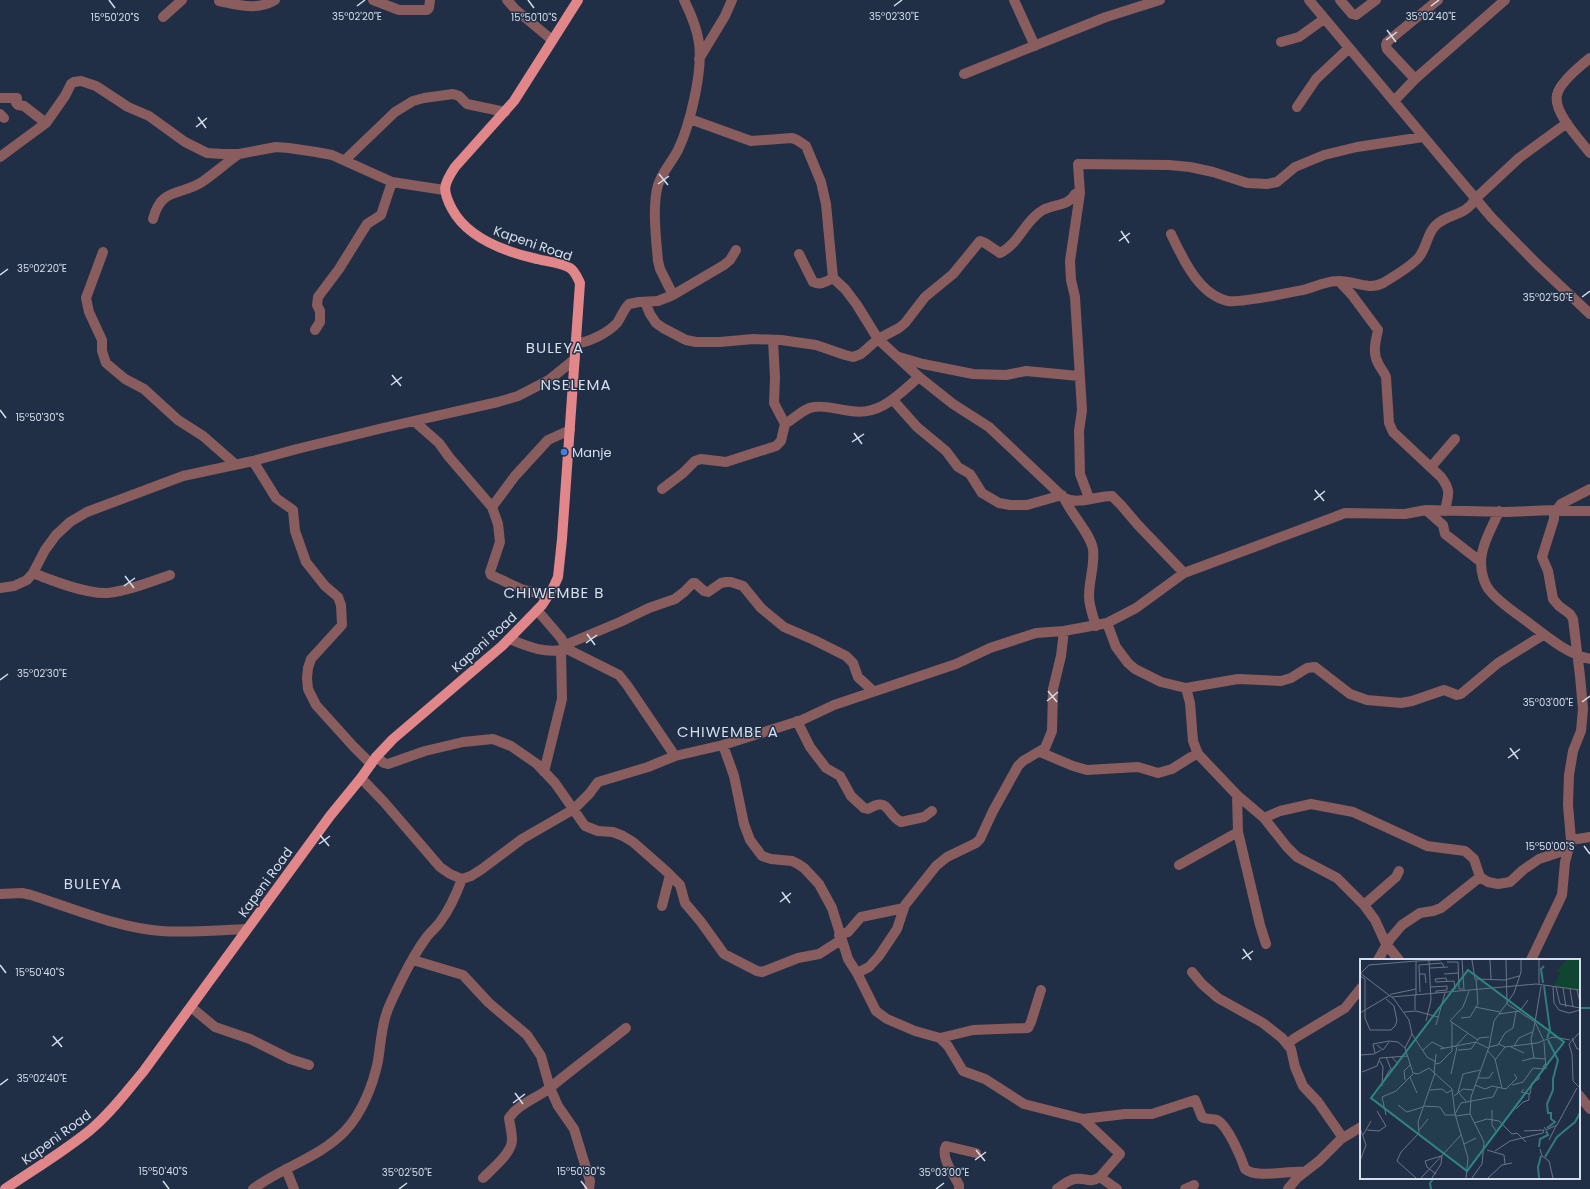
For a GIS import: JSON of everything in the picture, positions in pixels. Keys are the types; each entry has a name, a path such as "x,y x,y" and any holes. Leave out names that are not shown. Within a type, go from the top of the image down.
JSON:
{"main road":[{"path":"444,190 449,177 455,168 514,100 578,0"},
{"name":"Kapeni Road","path":"5,1189 49,1160 104,1117 143,1072 330,816 374,761 403,730 508,639 537,610 548,596 558,577 580,283 574,271 564,265 523,255 480,238 460,221 447,200 444,190"}],"street":[{"path":"163,18 182,0"},
{"path":"219,1 253,7 268,4 275,0"},
{"path":"373,0 399,10 429,9 430,0"},
{"path":"507,0 515,9 552,40"},
{"path":"673,295 660,269 658,260 656,196 659,184 678,150 690,119 699,59 699,44 696,32 684,0"},
{"path":"699,59 726,16 732,0"},
{"path":"1014,0 1035,46"},
{"path":"964,74 1106,17 1160,0"},
{"path":"1340,0 1352,14 1356,15 1376,0"},
{"path":"1415,79 1387,49 1386,45 1387,42 1438,0"},
{"path":"1394,101 1415,79 1505,0"},
{"path":"1314,2 1324,19 1491,217 1536,263 1590,314"},
{"path":"1281,42 1299,37 1324,19"},
{"path":"1297,107 1316,79 1349,48"},
{"path":"1590,58 1562,84 1557,93 1556,101 1559,110 1567,123 1590,153"},
{"path":"0,158 46,122 65,96 70,84 74,82 83,82 96,86 128,107 149,116 185,142 202,151 215,154 239,154 276,147 289,148 332,155 392,182 444,190"},
{"path":"345,160 395,112 412,101 453,94 459,96 467,104 505,112"},
{"path":"0,98 17,98 16,103 18,105 24,106 46,122"},
{"path":"690,119 751,141 792,138 806,146 821,182 826,204 833,278 845,289 857,305 878,339 890,352 953,404 989,427 1008,447 1063,496 1072,500 1109,496 1114,498 1184,573"},
{"path":"1171,234 1180,253 1201,284 1210,293 1229,301 1302,290 1339,281 1369,286 1382,284 1420,256 1436,225 1471,206 1475,198 1519,158 1567,123"},
{"path":"1089,498 1080,474 1079,431 1082,410 1075,297 1071,280 1070,261 1080,193 1077,166 1080,163 1169,165 1190,167 1213,172 1247,183 1267,184 1277,182 1295,167 1324,155 1357,146 1423,137"},
{"path":"153,219 156,209 163,199 173,193 200,182 239,154"},
{"path":"315,330 320,322 320,311 317,305 318,297 339,269 368,224 381,215 392,182"},
{"path":"645,302 656,323 686,340 696,342 720,342 753,339 816,344 845,356 852,357 861,354 878,339 899,328 905,323 925,297 953,274 980,241 1000,253 1018,238 1034,217 1044,210 1064,204 1074,197 1075,194 1080,193"},
{"path":"575,343 583,343 610,329 617,322 629,304 658,300 673,295 724,265 730,260 736,250"},
{"path":"103,252 98,269 86,298 89,312 102,340 102,351 106,363 126,379 144,389 178,420 203,436 235,464"},
{"path":"799,254 813,282 816,284 821,283 833,278"},
{"path":"1339,281 1352,295 1378,330 1375,351 1378,363 1386,377 1389,423 1393,432 1441,477 1448,488 1445,511"},
{"path":"662,489 683,473 695,461 701,459 726,462 776,446 781,441 785,424 774,402 775,378 773,340"},
{"path":"890,352 896,356 923,364 973,374 1006,375 1026,371 1079,376"},
{"path":"0,588 22,583 27,580 33,573 45,550 56,534 79,516 183,476 253,461 518,396 549,380 575,359"},
{"path":"785,424 814,407 853,412 868,411 880,407 893,400 919,377"},
{"path":"893,400 917,428 946,451 958,467 970,474 982,494 999,503 1010,505 1027,505 1063,496"},
{"path":"414,421 439,443 449,457 492,507 498,524 500,542 497,556 490,572 491,575 521,589 548,596"},
{"path":"492,507 515,476 544,444 554,436 570,430"},
{"path":"1431,467 1455,439"},
{"path":"253,461 276,498 293,510 295,531 306,562 319,580 337,596 341,602 342,625 311,659 307,678 308,690 316,705 353,746 374,761 388,764 425,751 463,742 493,739 511,746 537,764 555,783 585,826 598,831 613,832 633,842 670,875 680,886 685,903 724,954 757,971 762,972 798,958 819,954 848,932 861,917 904,908"},
{"path":"1531,959 1562,895 1564,865 1570,844 1568,805 1569,775 1573,751 1581,731 1583,709 1573,619 1570,614 1559,606 1553,599 1548,571 1542,557 1557,510 1555,512 1563,503 1590,489"},
{"path":"1063,496 1068,508 1090,540 1092,548 1092,576 1089,596 1096,626"},
{"path":"1426,510 1443,525 1445,534 1481,562"},
{"path":"361,778 384,802 440,867 450,874 462,879 471,876 522,839 574,809 589,794 598,782 648,767 675,756 723,745 797,721 834,705 956,664 990,648 1036,633 1064,631 1107,623 1136,608 1184,573 1345,513 1405,514 1426,510 1499,512 1557,510 1590,511"},
{"path":"1499,512 1484,546 1481,562 1484,580 1490,591 1502,604 1544,635 1577,655 1590,659"},
{"path":"33,573 73,587 106,593 124,590 170,575"},
{"path":"508,639 535,649 553,651 564,648 649,608 674,599 693,583 695,583 704,592 708,592 721,583 731,582 746,588 761,608 784,627 846,656 853,663 858,676 873,691"},
{"path":"537,610 561,638 564,648 562,700 544,772"},
{"path":"1107,623 1116,647 1128,663 1135,669 1161,682 1186,688 1238,679 1281,681 1291,678 1298,672 1311,666 1315,667 1350,694 1367,700 1401,703 1412,701 1444,690 1461,694 1498,663 1544,635"},
{"path":"857,973 869,967 879,956 897,929 904,908 940,862 976,843 980,839 993,811 1018,766 1023,761 1040,752 1048,743 1052,731 1053,689 1061,656 1064,631"},
{"path":"564,648 619,675 675,756"},
{"path":"1186,688 1190,703 1194,741 1198,754 1237,795 1264,818 1286,847 1297,857 1337,878 1364,905 1375,920 1386,944 1398,959"},
{"path":"797,721 810,747 826,768 840,776 852,796 864,808 868,809 882,804 887,807 901,822 924,817 932,811"},
{"path":"723,745 734,776 744,824 750,840 762,856 771,859 792,861 808,872 819,884 832,908 840,938 848,959 857,973 873,1006 879,1014 887,1020 940,1038 948,1046 963,1071 984,1079 1027,1105 1083,1118 1125,1114 1152,1114 1195,1100 1202,1117 1217,1121 1224,1128 1248,1172 1257,1174 1294,1171 1305,1172"},
{"path":"1040,752 1073,766 1087,770 1138,767 1158,773 1172,769 1198,754"},
{"path":"1237,795 1238,832 1260,925 1266,944"},
{"path":"1264,818 1280,811 1311,804 1353,812 1427,846 1465,851 1474,859 1480,877 1490,883 1498,884 1508,883 1540,859 1570,844 1590,837"},
{"path":"1179,865 1238,832"},
{"path":"1364,905 1396,877 1399,871"},
{"path":"662,906 670,875"},
{"path":"1378,959 1386,944 1402,925 1418,914 1440,908 1480,877"},
{"path":"253,1189 324,1149 346,1130 365,1101 375,1074 383,1027 390,1003 412,960 451,906 462,879"},
{"path":"0,894 22,893 31,895 103,920 161,930 202,931 247,929"},
{"path":"412,960 463,975 489,1003 521,1029 535,1045 545,1067 550,1088 558,1106 572,1125 576,1135 590,1181 589,1189"},
{"path":"1192,972 1202,984 1218,998 1268,1026 1287,1044 1291,1049 1303,1086 1318,1102 1343,1138"},
{"path":"1287,1044 1345,1008 1360,989"},
{"path":"940,1038 973,1030 1028,1028 1041,990"},
{"path":"191,1007 215,1027 250,1039 290,1059 309,1065"},
{"path":"483,1178 502,1159 511,1145 512,1140 509,1118 511,1114 550,1088 626,1028"},
{"path":"1580,1096 1590,1109"},
{"path":"1058,1189 1072,1180 1077,1179 1093,1181 1100,1177 1120,1154 1083,1118"},
{"path":"1288,1189 1343,1138 1360,1127"},
{"path":"959,1189 959,1185 946,1158 944,1149 946,1146 976,1153"},
{"path":"286,1170 294,1189"},
{"path":"1100,1177 1118,1189"}],"waterway":[{"path":"1580,1008 1590,1008"},
{"path":"1431,1189 1430,1183 1433,1179"}],"place":[{"name":"Manje","path":"564,452"}],"district":[{"name":"BULEYA","path":"555,348"},
{"name":"NSELEMA","path":"576,385"},
{"name":"CHIWEMBE B","path":"554,593"},
{"name":"CHIWEMBE A","path":"728,732"},
{"name":"BULEYA","path":"93,884"}]}
